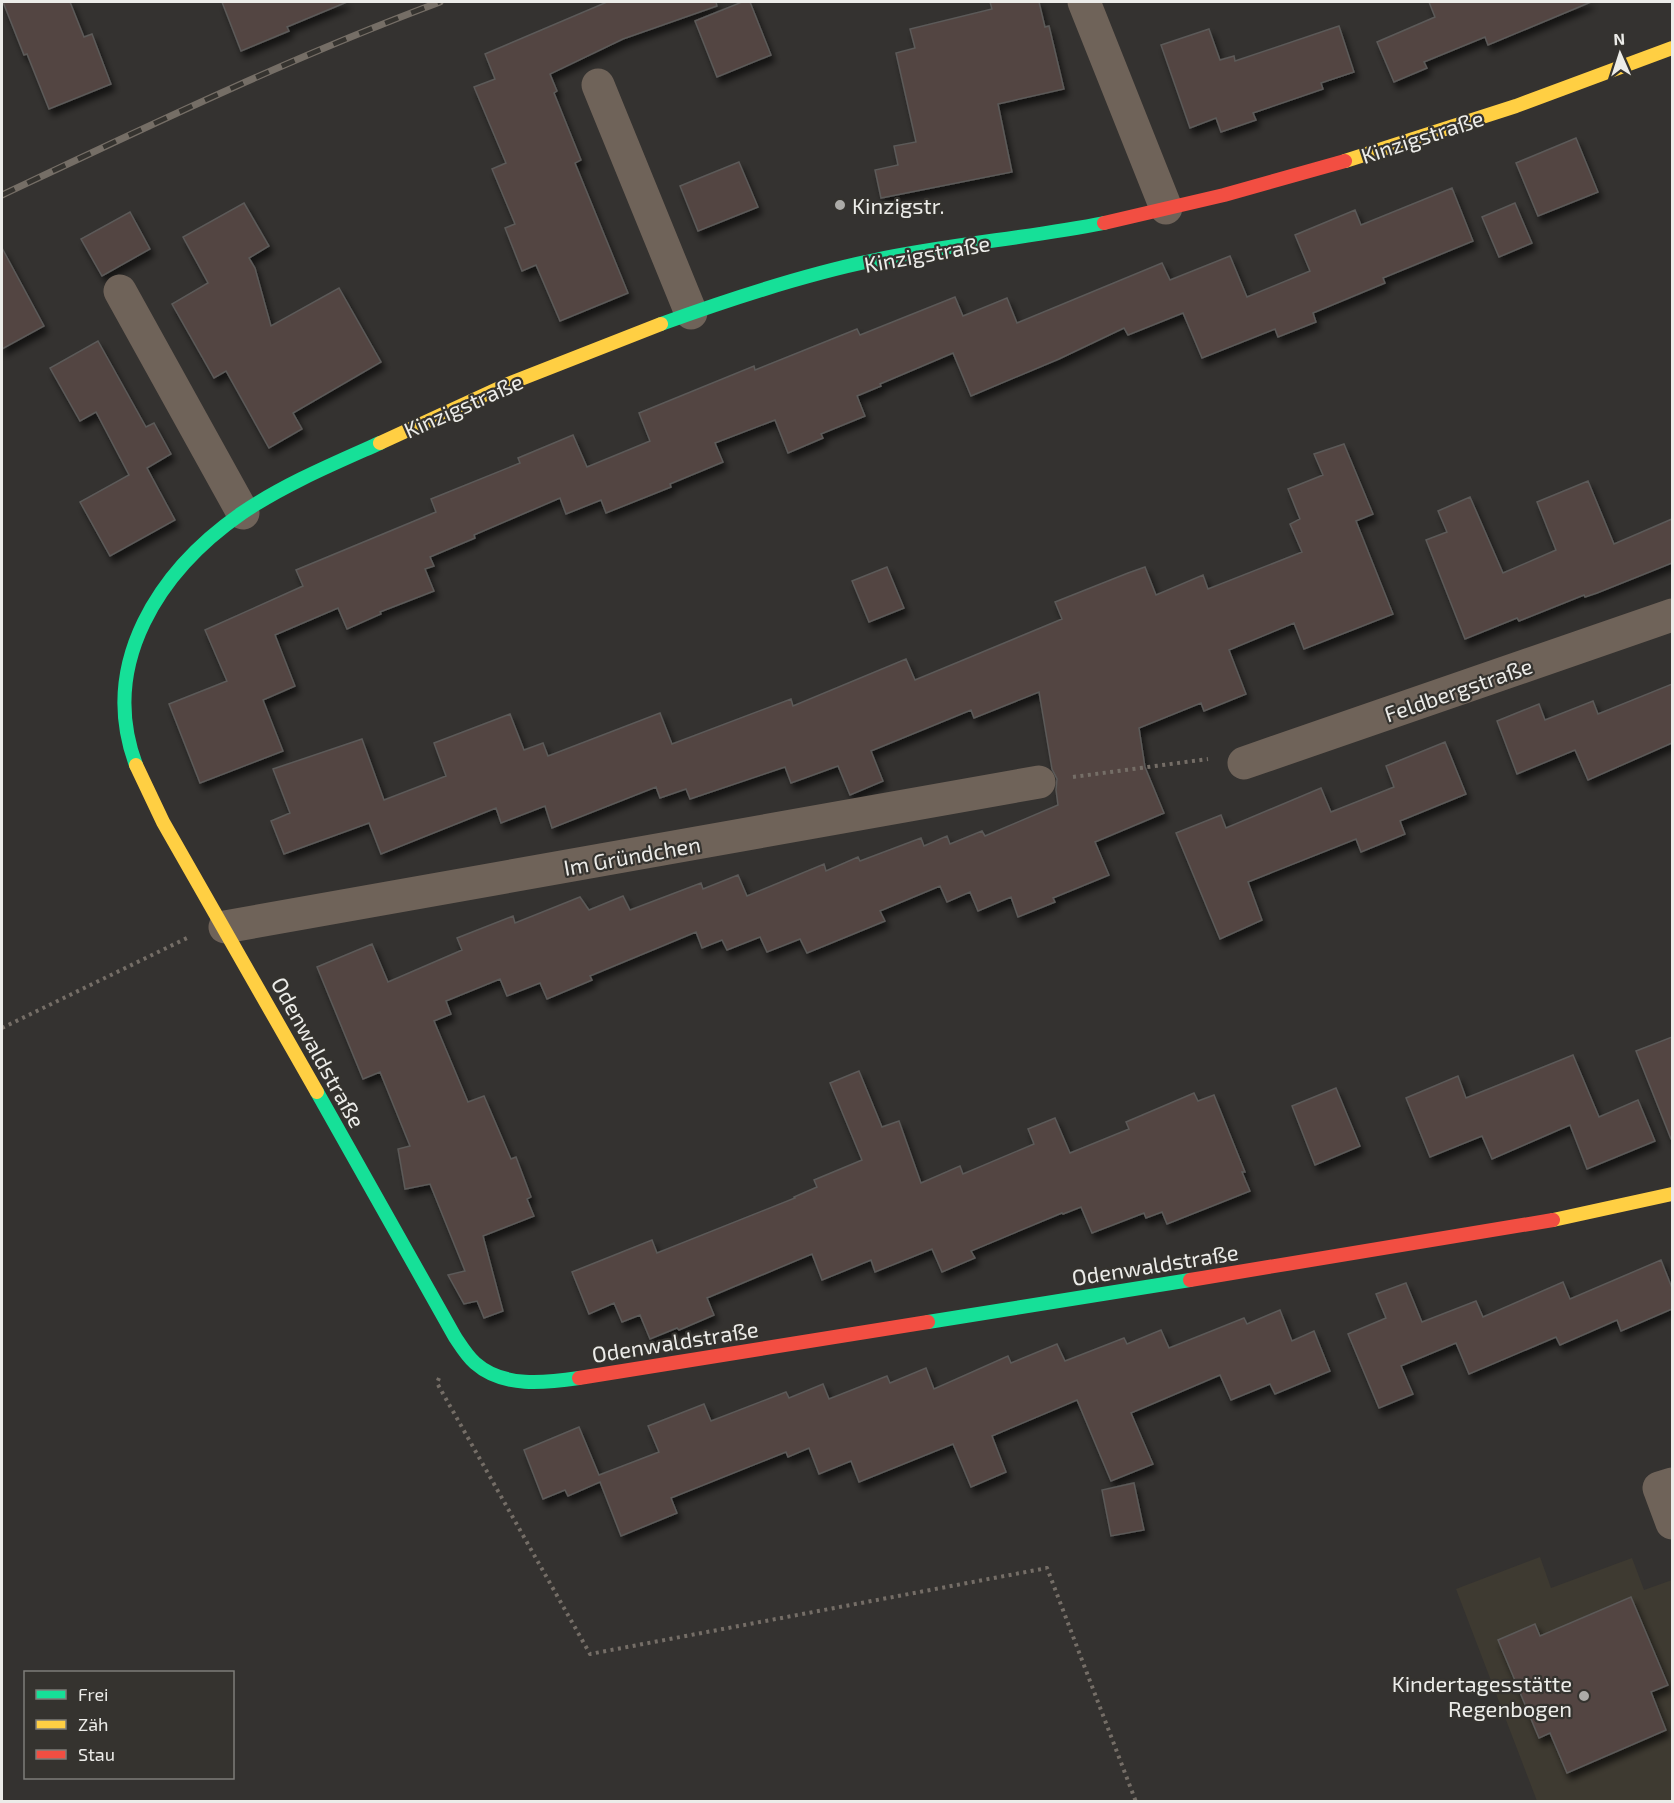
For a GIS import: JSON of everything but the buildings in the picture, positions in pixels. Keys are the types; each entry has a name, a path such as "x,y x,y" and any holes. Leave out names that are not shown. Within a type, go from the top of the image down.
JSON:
{"street":[{"path":"1084,2 1166,208"},
{"name":"Kinzigstraße","path":"129,657 142,622 179,570 213,537 243,513 293,484 447,410 580,354 691,312 780,285 894,256 1066,230 1252,187 1452,127 1569,88 1672,48"},
{"path":"598,85 691,312"},
{"path":"120,291 243,513"},
{"name":"Feldbergstraße","path":"1244,763 1672,615"},
{"name":"Odenwaldstraße","path":"129,657 124,690 126,723 133,763 147,797 223,925 455,1337 475,1362 496,1376 519,1381 551,1382 1463,1236 1564,1218 1672,1194"},
{"name":"Im Gründchen","path":"223,925 1039,782"},
{"path":"1672,1484 1659,1488 1672,1523"}],"path":[{"path":"1039,782 1215,758 1244,763"},
{"path":"2,1028 223,925"},
{"path":"455,1337 437,1383 590,1654 1047,1568 1136,1802"}],"shaded area":[{"name":"Kindertagesstätte Regenbogen","path":"1540,1557 1551,1588 1632,1558 1644,1590 1672,1580 1672,1801 1537,1801 1456,1589"}],"railway":[{"path":"2,195 273,70 440,2"}],"traffic: fast":[{"path":"661,324 767,288 848,266 904,254 1104,223"},
{"path":"136,765 126,727 125,691 131,655 144,622 162,591 212,536 242,513 292,484 380,443"},
{"path":"317,1092 455,1337 469,1357 486,1371 511,1380 539,1382 579,1378"},
{"path":"928,1322 1190,1280"}],"traffic: slow":[{"path":"1345,161 1516,106 1672,48"},
{"path":"380,443 508,384 661,324"},
{"path":"136,765 163,822 317,1092"},
{"path":"1553,1220 1672,1194"}],"traffic: jam":[{"path":"1104,223 1224,195 1345,161"},
{"path":"1190,1280 1553,1220"},
{"path":"579,1378 928,1322"}],"place":[{"name":"Kinzigstr.","path":"840,205"},
{"name":"Kindertagesstätte Regenbogen","path":"1584,1696"}]}
